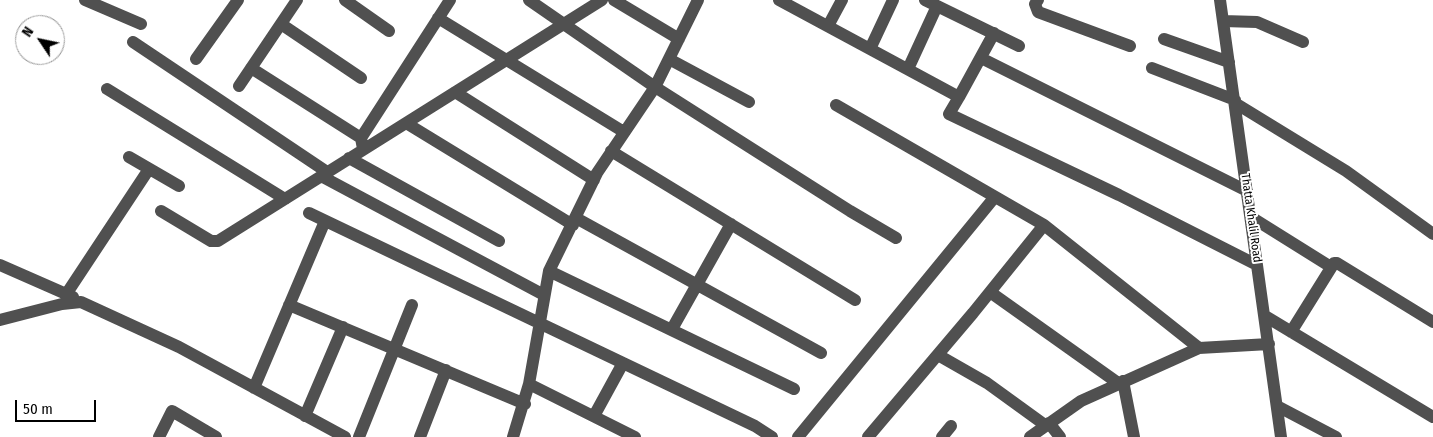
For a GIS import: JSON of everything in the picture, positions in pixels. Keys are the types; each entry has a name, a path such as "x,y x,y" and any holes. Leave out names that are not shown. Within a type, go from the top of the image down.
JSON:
{"street":[{"path":"85,0 141,24"},
{"path":"196,59 238,0"},
{"path":"239,86 297,0"},
{"path":"345,0 389,31"},
{"path":"161,211 211,242 218,241 350,158 362,144 450,0"},
{"path":"529,0 655,87 850,211 896,238"},
{"path":"362,144 406,123 602,0"},
{"path":"614,0 679,39"},
{"path":"513,437 525,404 549,271 594,180 655,87 698,0"},
{"path":"779,0 959,96"},
{"path":"828,26 842,0"},
{"path":"870,49 893,0"},
{"path":"925,0 1019,46"},
{"name":"Thatta Khalil Road","path":"1220,0 1281,437"},
{"path":"1034,1 1038,12 1130,46"},
{"path":"908,69 937,6"},
{"path":"438,18 624,132"},
{"path":"1223,21 1257,22 1303,42"},
{"path":"281,24 361,78"},
{"path":"994,33 949,114 1119,195 1257,265"},
{"path":"1164,39 1229,62"},
{"path":"133,42 324,174 544,295"},
{"path":"981,58 1247,191"},
{"path":"669,59 749,102"},
{"path":"251,68 362,144"},
{"path":"1152,68 1235,102 1346,170 1433,234"},
{"path":"107,89 285,199"},
{"path":"454,92 594,180"},
{"path":"836,105 994,198 1044,225 1199,348"},
{"path":"406,123 574,221 698,285 821,353"},
{"path":"612,151 856,300"},
{"path":"129,157 179,186"},
{"path":"350,158 499,241"},
{"path":"67,293 149,169"},
{"path":"798,437 994,198"},
{"path":"309,213 755,426 772,437"},
{"path":"1251,217 1331,267"},
{"path":"254,388 326,221"},
{"path":"672,329 731,224"},
{"path":"868,437 1044,225"},
{"path":"1291,332 1331,267 1337,263 1433,322"},
{"path":"0,265 67,293 81,302 136,326 345,437"},
{"path":"549,271 672,329 794,390"},
{"path":"990,292 1121,382 1134,437"},
{"path":"0,320 62,304 81,302"},
{"path":"289,305 525,404"},
{"path":"359,437 412,305"},
{"path":"1264,316 1433,417"},
{"path":"305,416 343,327"},
{"path":"1030,437 1081,401 1199,348 1268,344"},
{"path":"938,355 987,383 1047,424 1060,437"},
{"path":"594,416 623,363"},
{"path":"420,437 446,370"},
{"path":"529,384 634,437"},
{"path":"1277,406 1336,437"},
{"path":"159,437 172,411 216,437"},
{"path":"942,437 951,426"}]}
